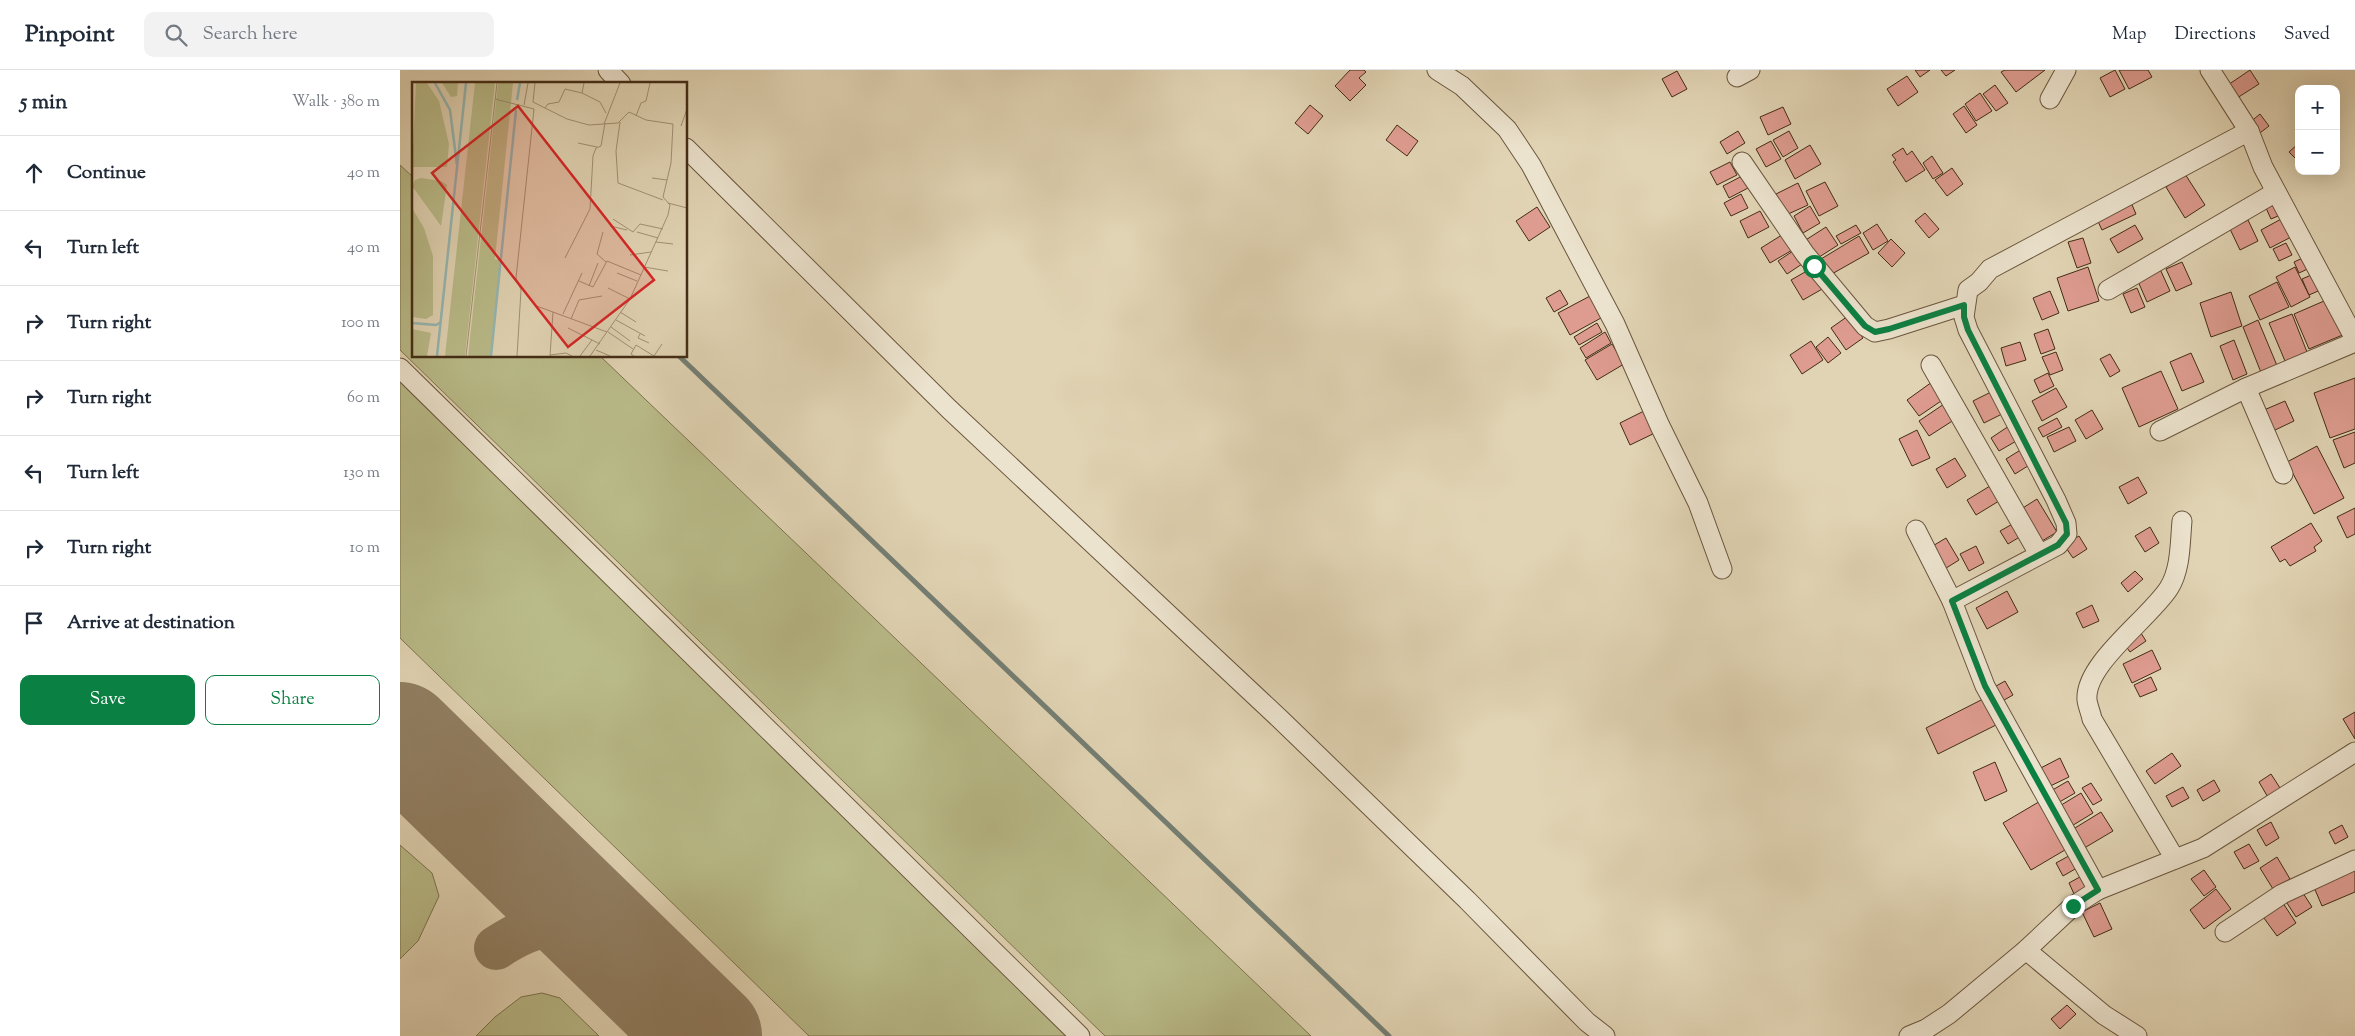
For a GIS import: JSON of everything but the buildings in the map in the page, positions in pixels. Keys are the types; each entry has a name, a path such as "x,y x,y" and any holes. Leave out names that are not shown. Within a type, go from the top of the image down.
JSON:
{"street":[{"path":"608,70 619,82"},
{"path":"1437,70 1462,86 1507,129 1531,165 1615,324 1660,426 1698,503 1722,569"},
{"path":"2050,99 2066,70"},
{"path":"2160,431 2246,388 2355,341 2263,168 2249,131 2210,70"},
{"path":"1952,601 2058,545 2067,534 2066,523 1968,330 1964,317 1964,305 1968,290 1980,282 1990,269 2249,131"},
{"path":"688,150 949,409 1280,719 1467,900 1587,1022 1605,1036"},
{"path":"1742,162 1805,254 1865,326 1875,332 1964,305"},
{"path":"2108,290 2276,192"},
{"path":"1931,365 2039,554"},
{"path":"400,368 1080,1036"},
{"path":"2246,388 2283,474"},
{"path":"2175,859 2092,719 2087,700 2090,684 2097,668 2158,603 2170,587 2177,570 2182,521"},
{"path":"1916,530 1952,601 1985,686 2098,890"},
{"path":"1909,1036 1926,1029 1949,1014 2026,950 2073,906 2098,890 2203,848 2355,752"},
{"path":"2225,932 2282,894 2355,860"},
{"path":"2026,950 2104,1016 2137,1036"}],"green space":[{"path":"400,165 412,176 412,358 602,358 1311,1036 1105,1036 400,350"},
{"path":"400,382 1071,1036 809,1036 400,638"},
{"path":"400,845 432,873 439,896 418,941 400,959"},
{"path":"542,993 560,998 599,1036 476,1036 495,1017 521,997"}],"waterway":[{"path":"681,358 1389,1036"}],"taxiway":[{"path":"400,758 480,815"},
{"path":"496,948 528,931 555,925 583,931 616,947"}],"runway":[{"path":"400,737 707,1036"}],"route":[{"path":"1814,266 1865,326 1875,332 1964,305 1964,317 1968,330 2066,523 2067,534 2058,545 1952,601 1985,686 2098,890 2073,906"}]}
